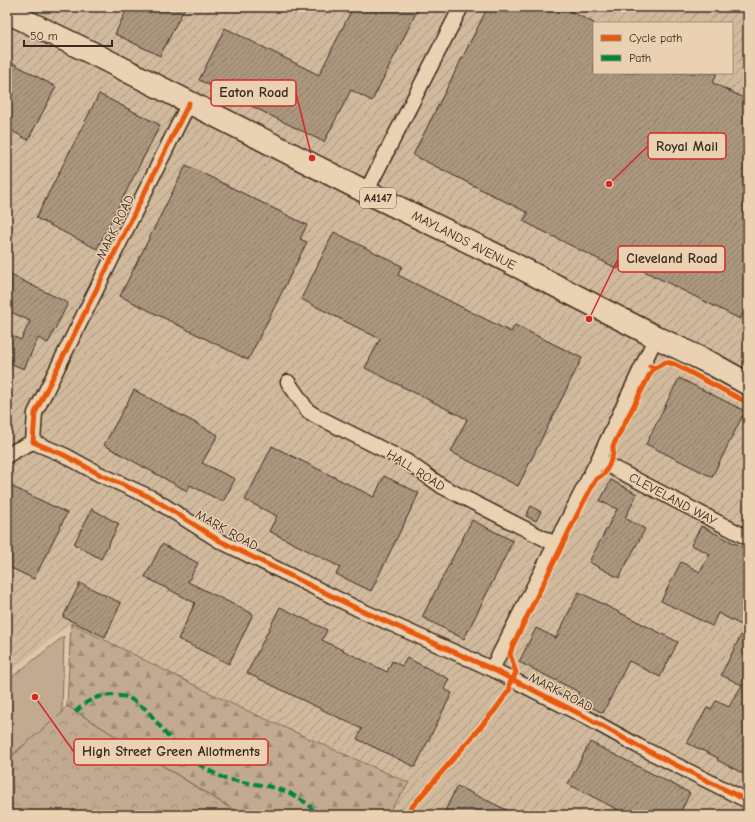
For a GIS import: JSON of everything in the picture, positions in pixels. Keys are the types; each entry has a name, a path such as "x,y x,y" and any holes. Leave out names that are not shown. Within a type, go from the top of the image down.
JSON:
{"main road":[{"name":"MAYLANDS AVENUE","path":"7,12 88,51 366,192 486,250 714,365 748,384"}],"street":[{"path":"366,192 461,7"},
{"name":"MARK ROAD","path":"189,103 35,414 33,442 64,455 99,474 152,498 220,541 356,608 492,668 638,746 748,801"},
{"path":"492,668 598,460 656,337"},
{"name":"HALL ROAD","path":"288,382 308,411 316,416 406,461 443,487 555,544"},
{"path":"7,456 33,442"},
{"name":"CLEVELAND WAY","path":"598,460 748,538"}],"shaded area":[{"path":"7,7 748,7 748,815 403,815 394,807 409,783 232,704 71,623 7,674"}],"green space":[{"path":"71,623 232,704 409,783 387,815 242,815 67,706"},
{"path":"64,636 62,713 7,759 7,681"},
{"path":"67,706 241,815 7,815 7,761"}],"building":[{"path":"128,7 185,7 160,56 115,34"},
{"path":"353,7 419,7 372,101 351,90 324,142 199,80 225,28 319,75"},
{"path":"488,7 562,7 593,22 593,74 717,74 713,83 748,100 748,304 740,319 622,260 618,269 523,221 528,213 413,155"},
{"path":"7,60 56,87 28,140 7,128"},
{"path":"99,94 160,125 97,249 36,218"},
{"path":"186,165 307,225 300,239 307,242 248,360 120,296"},
{"path":"334,232 402,266 398,275 511,332 515,325 582,358 518,486 451,452 467,419 365,368 380,339 301,299"},
{"path":"7,273 68,303 48,343 38,338 24,369 7,362 7,333 21,340 30,321 7,310"},
{"path":"679,378 745,411 712,477 646,444"},
{"path":"134,390 218,435 202,463 235,479 223,502 190,485 187,491 104,445"},
{"path":"272,446 374,497 384,476 419,493 371,591 336,574 340,567 269,531 277,516 245,500"},
{"path":"611,480 637,494 625,518 645,529 619,578 589,562 617,509 600,501"},
{"path":"11,486 67,513 34,579 7,566 7,494"},
{"path":"531,506 541,512 536,521 526,516"},
{"path":"92,509 119,524 101,559 74,544"},
{"path":"472,520 513,541 464,639 422,617"},
{"path":"701,526 748,550 748,776 717,760 718,758 687,743 707,708 711,709 716,701 729,707 742,685 721,675 745,627 718,613 712,626 661,601 681,562 700,572 710,554 691,545"},
{"path":"162,544 198,563 188,582 253,614 229,664 178,639 195,603 145,577"},
{"path":"80,583 121,603 105,637 63,617"},
{"path":"579,592 678,642 660,677 629,661 603,713 575,699 579,692 519,662 536,628 556,638"},
{"path":"280,607 327,630 322,640 387,672 392,661 402,666 407,658 449,679 444,689 452,693 415,767 357,739 362,729 247,673"},
{"path":"590,742 690,793 679,815 628,815 568,784"},
{"path":"457,786 517,815 443,815"}],"marked path":[{"path":"75,712 87,702 98,697 111,695 128,697 147,710 170,739 187,756 206,769 225,779 267,786 288,792 308,804 317,815"}],"cycle path":[{"path":"189,103 35,413 33,442 64,455 99,474 152,498 220,541 356,608 492,669 582,715 638,746 748,801"},
{"path":"650,366 655,368 666,362 674,364 748,403"},
{"path":"405,815 495,710 510,689 509,685 516,673 510,654 513,645 584,501 596,479 604,474 609,465 613,454 613,446 651,372 655,368"}],"place":[{"name":"Eaton Road","path":"312,158"},
{"name":"Royal Mail","path":"609,184"},
{"name":"Cleveland Road","path":"589,319"},
{"name":"High Street Green Allotments","path":"35,697"}]}
